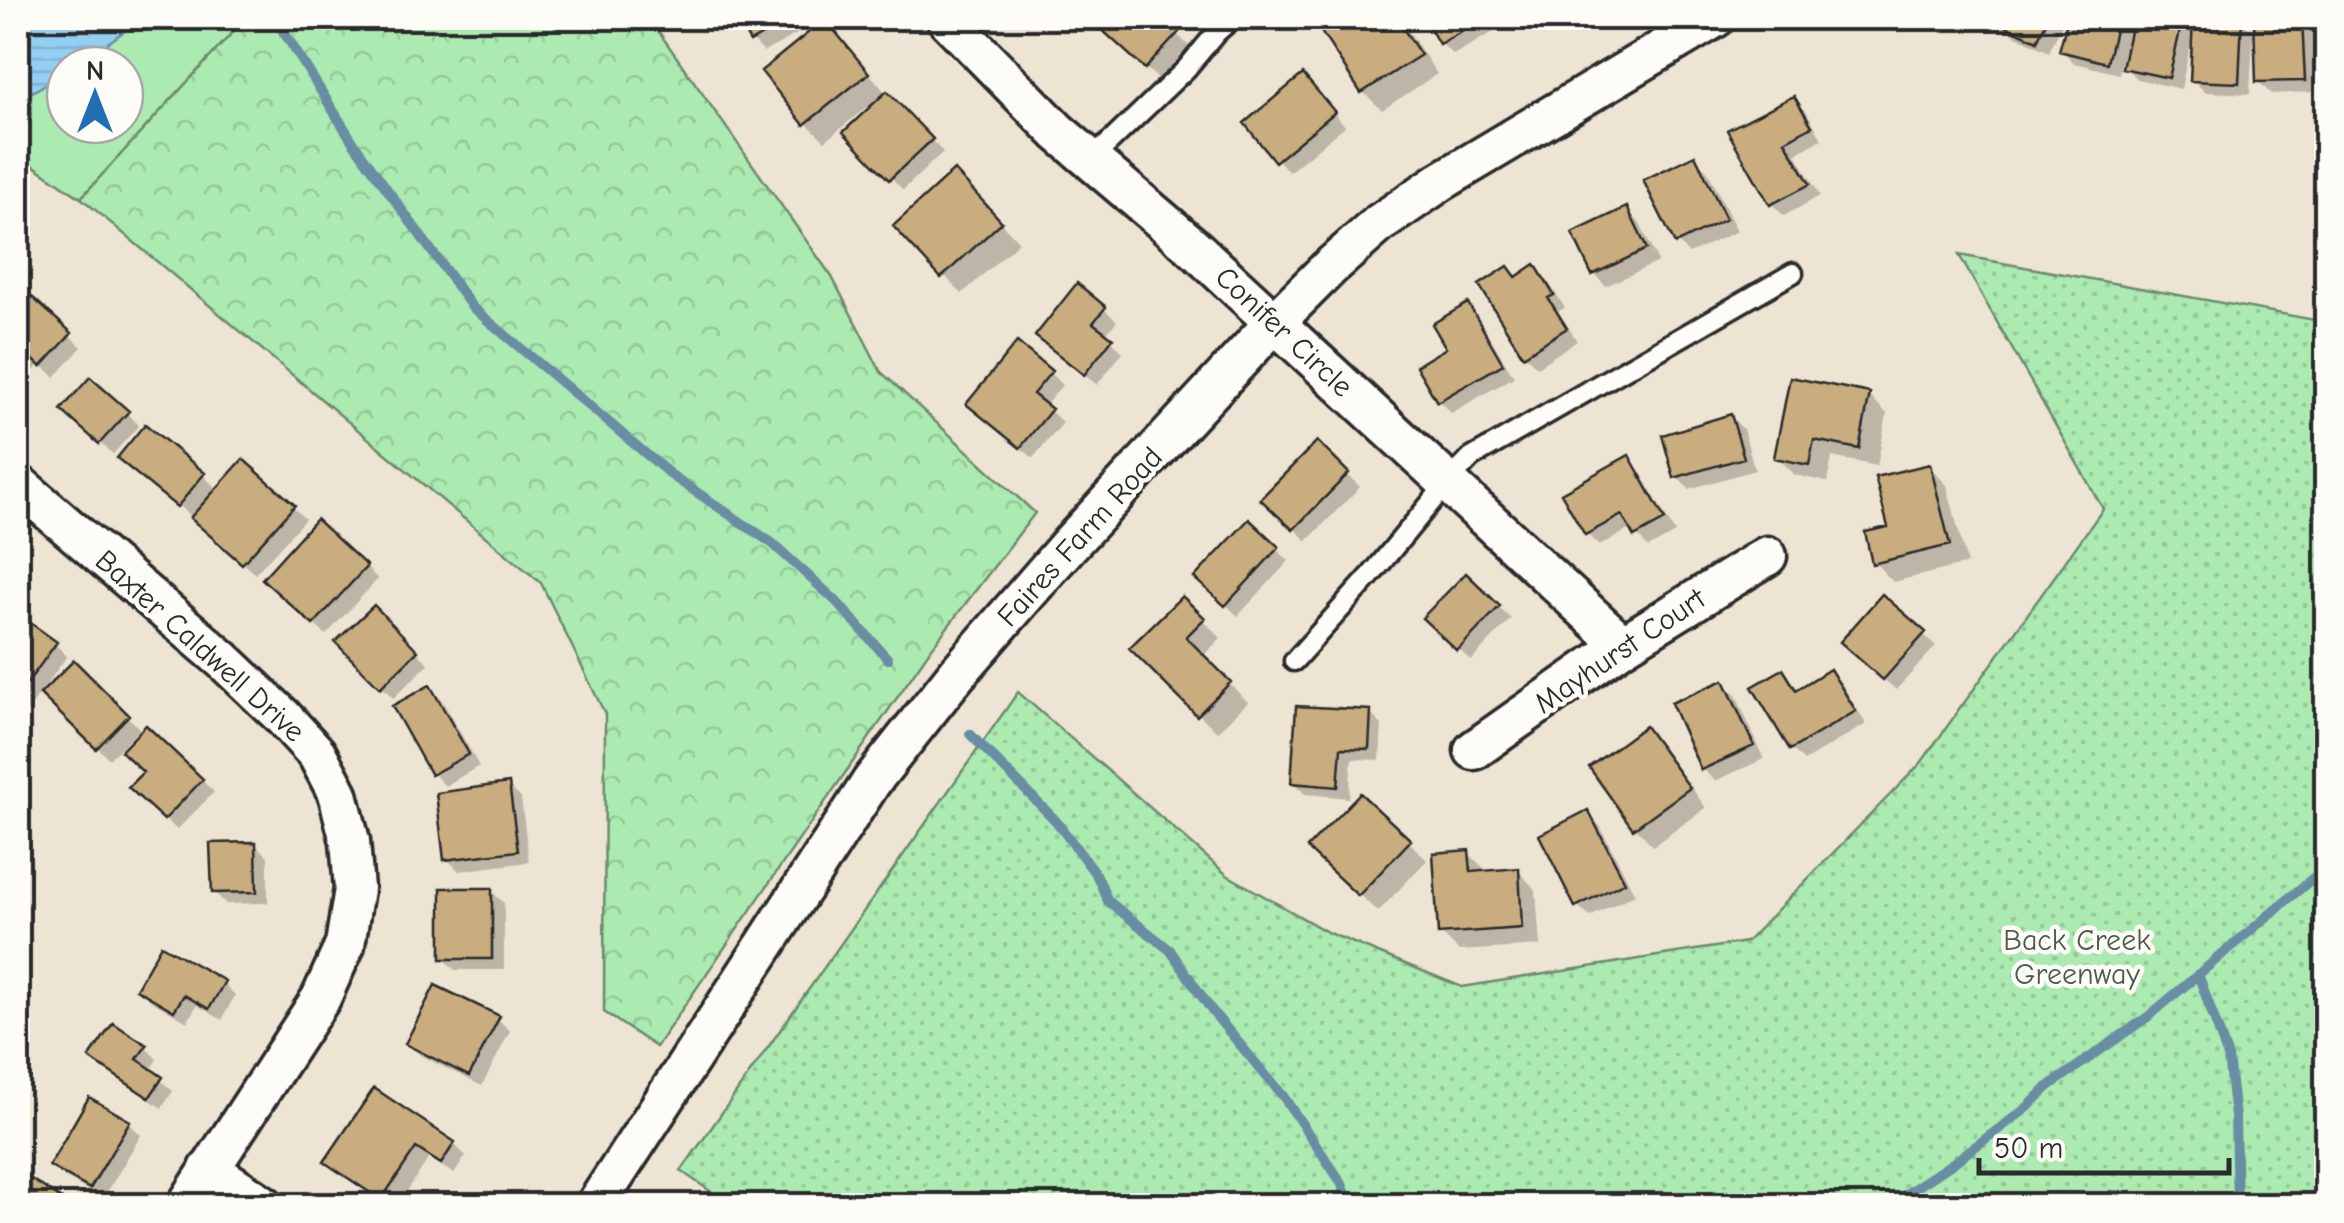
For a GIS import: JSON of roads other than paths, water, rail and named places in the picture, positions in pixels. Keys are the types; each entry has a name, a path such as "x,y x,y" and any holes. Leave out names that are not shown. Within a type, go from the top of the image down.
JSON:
{"street":[{"name":"Conifer Circle","path":"946,18 1058,132 1192,246 1623,644"},
{"name":"Faires Farm Road","path":"594,1206 872,781 956,675 1067,547 1274,323 1329,268 1410,202 1715,18"},
{"name":"Baxter Caldwell Drive","path":"18,484 281,715 317,754 338,794 350,840 354,889 345,945 321,998 186,1206"},
{"name":"Mayhurst Court","path":"1474,750 1623,644 1768,556"},
{"path":"209,1169 265,1206"}],"lane":[{"path":"1091,160 1186,70 1233,18"},
{"path":"1294,661 1471,458 1794,273"}],"water":[{"path":"18,18 142,18 105,45 45,45 45,84 18,100"}],"waterway":[{"path":"275,18 353,142 472,307 671,475 772,543 836,601 888,659"},
{"path":"970,734 1056,821 1097,876 1108,901 1170,950 1212,1011 1283,1096 1341,1182 1351,1206"},
{"path":"1888,1206 1953,1163 2027,1108 2048,1087 2149,1016 2326,867"},
{"path":"2198,974 2228,1057 2235,1117 2237,1206"}],"park label":[{"name":"Back Creek Greenway","path":"2077,957"}]}
